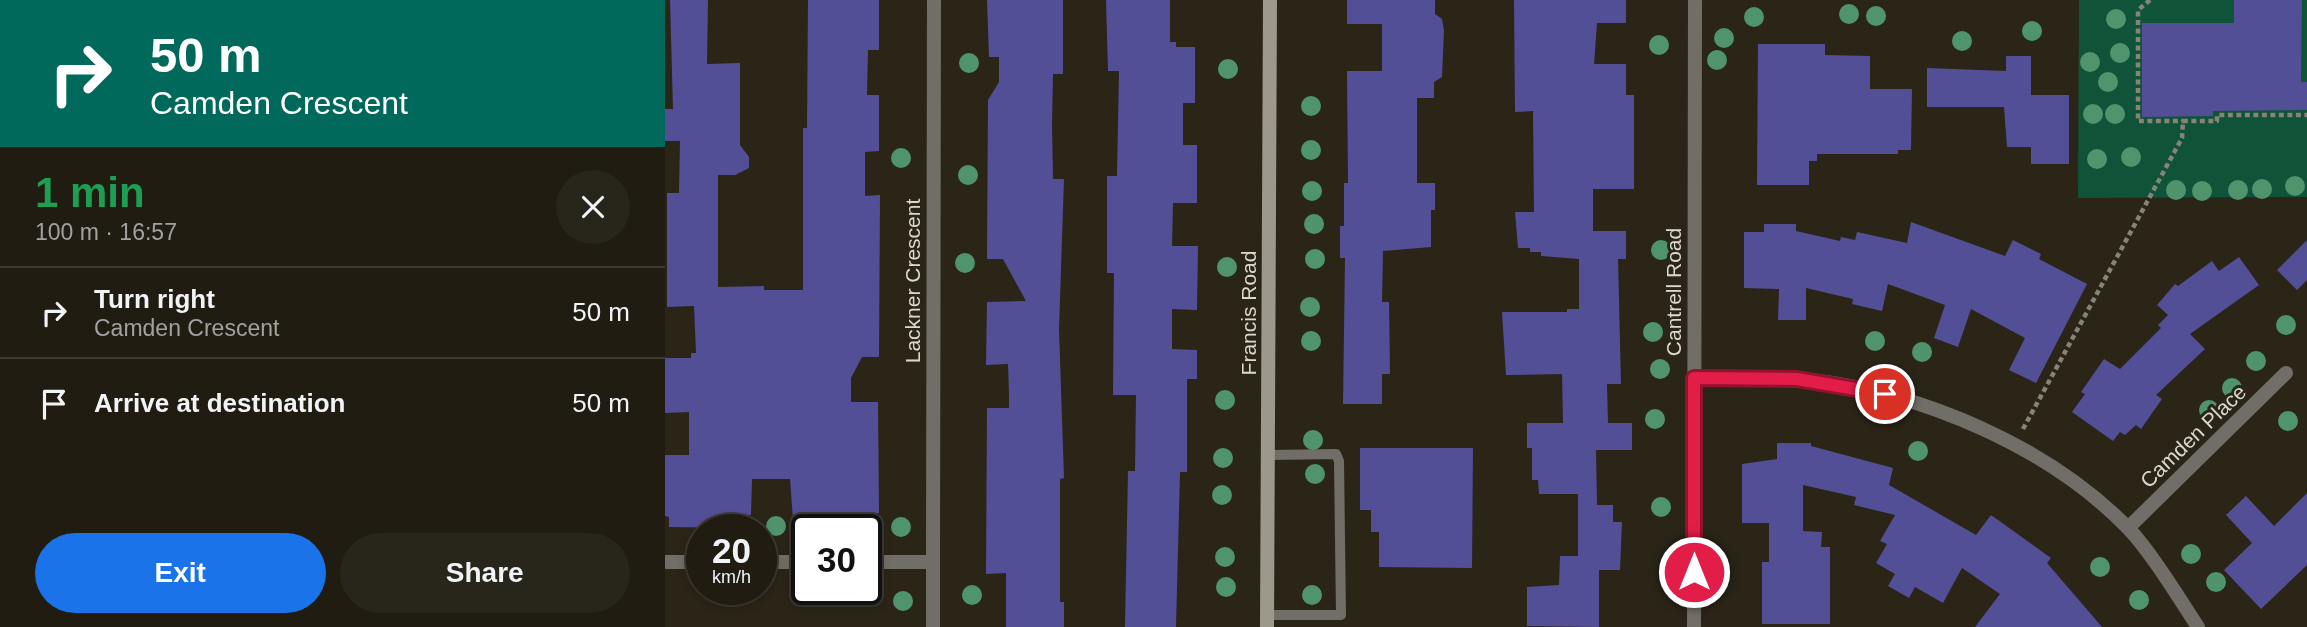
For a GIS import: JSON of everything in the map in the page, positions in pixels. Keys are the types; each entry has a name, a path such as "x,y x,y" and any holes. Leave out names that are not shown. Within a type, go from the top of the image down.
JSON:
{"street":[{"name":"Lackner Crescent","path":"933,627 934,0"},
{"name":"Francis Road","path":"1267,621 1270,0"},
{"name":"Cantrell Road","path":"1694,627 1695,0"},
{"name":"Camden Place","path":"2128,528 2286,373"},
{"path":"1694,378 1797,379 1866,390 1949,415 2014,445 2092,497 2128,528 2198,627"},
{"path":"665,562 686,562"},
{"path":"882,562 933,562"}],"lane":[{"path":"1267,621 1341,615 1339,461 1336,454 1268,455"}],"path":[{"path":"2150,0 2138,10 2138,121 2217,121 2217,116 2307,115"},
{"path":"2014,445 2182,138 2183,121"}],"green space":[{"path":"2079,0 2307,0 2307,197 2078,198"}],"building":[{"path":"670,0 708,0 707,64 740,63 740,145 749,157 749,168 735,175 718,175 718,287 764,286 764,290 803,290 803,128 807,128 808,0 879,0 879,50 868,50 867,95 879,95 879,151 865,152 865,196 880,195 879,357 862,357 851,378 851,402 878,402 879,513 793,514 790,479 752,479 751,514 686,514 686,527 669,527 669,517 665,516 665,455 689,455 689,412 665,413 665,358 691,358 691,353 696,353 694,306 667,307 667,193 679,193 680,141 665,141 665,109 673,109"},
{"path":"987,0 1063,0 1063,74 1053,74 1052,125 1053,179 1064,179 1059,329 1064,478 1060,479 1060,602 1064,602 1064,627 1006,627 1006,573 986,574 987,408 1009,408 1008,364 986,365 987,302 1026,301 1003,259 987,259 988,100 999,82 999,57 989,57"},
{"path":"1106,0 1170,0 1170,42 1176,42 1176,47 1195,47 1195,103 1183,103 1183,145 1197,145 1197,203 1173,203 1172,246 1198,246 1197,310 1172,309 1172,349 1197,350 1197,379 1187,379 1187,472 1180,472 1176,627 1125,627 1128,471 1135,471 1136,395 1113,395 1114,273 1107,273 1107,176 1117,176 1119,71 1108,71"},
{"path":"1347,0 1435,0 1435,14 1442,19 1444,30 1442,77 1434,82 1434,98 1417,98 1417,183 1435,183 1435,210 1431,210 1431,247 1383,251 1382,302 1389,302 1390,374 1382,374 1382,404 1343,404 1345,258 1340,258 1340,226 1344,226 1344,183 1348,183 1347,71 1382,71 1382,24 1347,24"},
{"path":"1514,0 1626,0 1626,23 1597,23 1594,64 1626,64 1626,95 1634,95 1634,189 1593,189 1593,231 1626,231 1626,259 1618,259 1621,384 1607,384 1608,423 1632,423 1632,450 1596,450 1597,505 1613,505 1613,522 1622,522 1620,570 1599,570 1599,627 1527,626 1527,587 1559,585 1560,556 1578,556 1578,494 1539,494 1538,480 1532,480 1532,448 1527,448 1527,423 1563,423 1562,374 1506,375 1502,312 1567,312 1567,309 1579,309 1579,259 1541,256 1541,252 1530,252 1530,248 1518,248 1515,212 1534,212 1533,111 1515,112"},
{"path":"2234,0 2302,0 2301,82 2307,82 2307,110 2213,111 2213,116 2142,117 2142,23 2234,23"},
{"path":"1758,44 1825,44 1825,55 1870,56 1870,89 1912,89 1911,150 1898,150 1898,154 1817,154 1817,161 1809,161 1809,185 1757,185"},
{"path":"2006,56 2031,56 2031,95 2069,95 2069,164 2031,164 2031,147 2007,147 2004,107 1927,107 1927,68 2006,71"},
{"path":"1911,222 2005,256 2013,240 2041,254 2039,259 2087,284 2036,383 2009,370 2025,338 1971,309 1958,347 1934,338 1945,305 1888,284 1882,311 1852,304 1853,299 1806,288 1806,320 1778,320 1779,289 1744,288 1744,232 1764,232 1764,224 1796,224 1796,231 1840,241 1841,237 1855,240 1857,232 1907,243"},
{"path":"2307,240 2307,280 2297,290 2277,270"},
{"path":"2239,257 2259,285 2190,334 2205,349 2156,395 2162,399 2141,429 2136,425 2125,435 2120,432 2113,441 2072,412 2085,394 2081,392 2104,359 2120,369 2161,328 2158,325 2168,315 2157,305 2175,284 2178,286 2212,261 2219,271"},
{"path":"1777,443 1811,443 1811,446 1893,468 1889,485 1976,535 1991,515 2051,558 2047,563 2102,627 1975,627 2000,594 1962,568 1943,603 1915,587 1909,598 1888,586 1895,574 1876,563 1887,544 1880,541 1895,515 1854,505 1856,497 1803,485 1803,531 1822,532 1821,547 1830,547 1830,624 1762,624 1762,562 1769,562 1769,523 1742,523 1742,464 1777,459"},
{"path":"1360,448 1473,448 1472,568 1379,567 1379,532 1371,532 1371,510 1360,510"},
{"path":"2307,493 2307,565 2261,609 2224,570 2252,543 2226,515 2246,496 2274,526"}],"route":[{"path":"1694,572 1694,378 1812,380 1885,394"}]}
